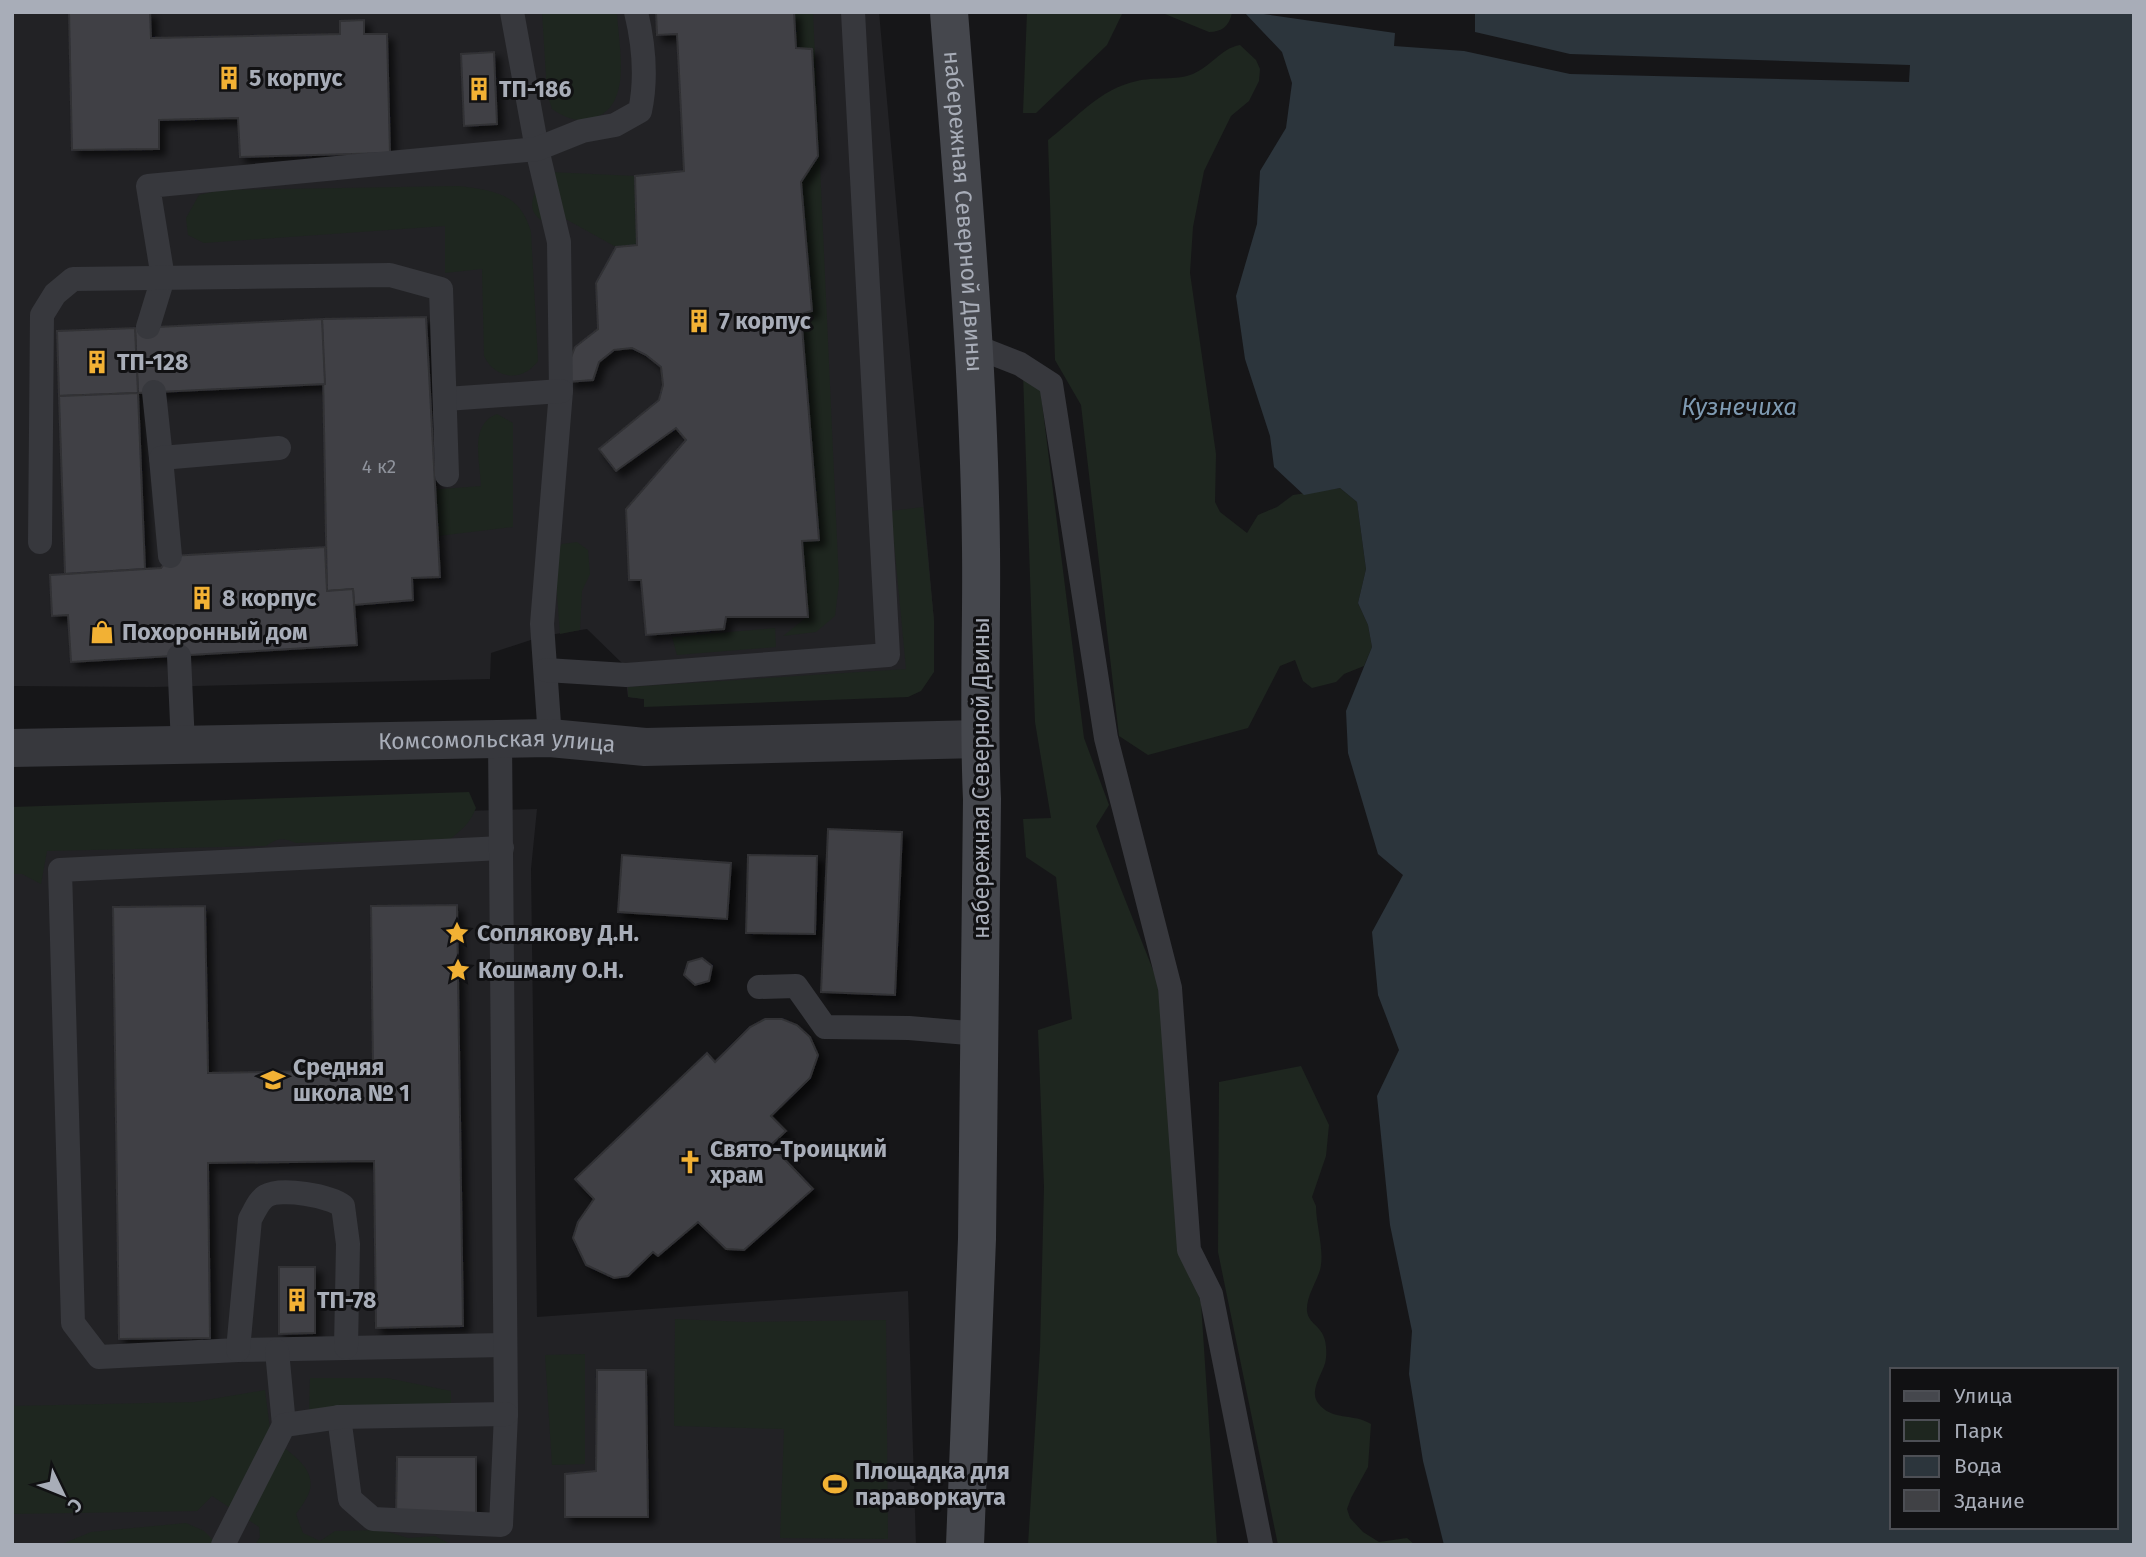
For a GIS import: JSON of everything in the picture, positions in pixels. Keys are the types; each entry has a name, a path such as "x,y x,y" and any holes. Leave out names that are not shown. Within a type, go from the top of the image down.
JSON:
{"street":[{"name":"набережная Северной Двины","path":"949,12 974,346 981,549 979,739 982,799 977,1239 965,1545"},
{"name":"Комсомольская улица","path":"12,748 550,738 645,747 979,739"}],"lane":[{"path":"512,12 537,149 559,242 561,391 542,624 550,738"},
{"path":"148,327 163,278 148,186 537,149 582,131 615,125 640,111 645,86 641,34 636,12"},
{"path":"546,670 626,675 887,654 853,12"},
{"path":"40,542 42,315 55,294 73,279 390,275 441,289 447,475"},
{"path":"974,346 1020,365 1051,384 1106,738 1170,988 1189,1250 1211,1294 1261,1545"},
{"path":"446,399 561,391"},
{"path":"154,392 170,556"},
{"path":"162,458 279,448"},
{"path":"179,656 183,745"},
{"path":"339,1417 350,1499 373,1519 501,1525 506,1414 500,740"},
{"path":"502,848 60,870 72,1323 99,1357 238,1350 505,1345"},
{"path":"760,987 796,986 825,1027 909,1028 980,1034"},
{"path":"238,1350 250,1219 260,1200 270,1194 321,1195 343,1206 348,1244 346,1347"},
{"path":"223,1545 284,1424 277,1351"},
{"path":"284,1424 339,1417 506,1414"}],"shaded area":[{"path":"12,12 879,12 934,621 907,691 644,704 644,699 628,697 624,665 587,629 543,636 491,653 490,679 154,687 14,686"},
{"name":"Средняя школа № 1","path":"537,809 531,869 537,1317 908,1291 916,1545 12,1545 12,823"}],"green space":[{"path":"542,12 617,12 621,72 615,100 607,111 594,118 577,120 552,109 547,93"},
{"path":"794,12 813,12 839,583 835,616 816,632 783,636 808,616 802,541 819,539 801,314 812,311 801,182 818,156 812,49 796,48"},
{"path":"1027,12 1123,12 1107,45 1036,113 1023,113"},
{"path":"1160,12 1232,13 1224,27 1209,32"},
{"path":"1240,45 1256,60 1260,69 1259,81 1249,101 1231,116 1204,171 1193,227 1190,273 1216,454 1215,502 1220,512 1247,533 1258,515 1277,507 1293,495 1340,488 1357,502 1366,569 1358,603 1368,625 1372,647 1364,666 1344,674 1336,682 1312,688 1303,681 1295,660 1280,666 1248,728 1148,755 1119,736 1081,405 1055,360 1048,140 1111,90 1137,81 1190,75 1227,50"},
{"path":"550,172 635,176 637,245 616,247 562,217 551,225 535,215 532,201"},
{"path":"459,186 504,196 520,209 531,232 538,361 524,373 502,373 495,370 484,356 482,269 445,273 445,226 204,243 188,235 186,218 199,195 221,190"},
{"path":"1023,373 1040,387 1084,738 1109,805 1096,826 1157,980 1194,1282 1201,1303 1217,1545 1028,1545 1040,1348 1044,1187 1038,1030 1072,1019 1056,877 1026,857 1023,819 1051,818 1035,722"},
{"path":"497,414 513,423 513,527 430,537 429,490 481,486 479,435 488,419"},
{"path":"923,507 934,621 934,672 921,691 908,697 644,707 644,699 628,697 628,687 906,669 891,511"},
{"path":"577,542 588,550 590,574 582,591 580,630 560,634 554,554 562,544"},
{"path":"775,628 776,647 677,655 672,637"},
{"path":"469,792 476,808 466,825 450,839 296,843 280,839 266,846 47,851 41,884 22,874 12,874 12,807"},
{"path":"1301,1066 1329,1125 1326,1156 1312,1197 1316,1206 1321,1263 1307,1311 1311,1321 1322,1333 1326,1347 1325,1363 1316,1386 1315,1398 1323,1409 1329,1412 1371,1424 1368,1467 1347,1509 1350,1518 1363,1532 1379,1542 1407,1538 1415,1545 1278,1545 1218,1252 1219,1082"},
{"name":"Площадка для параворкаута","path":"675,1319 746,1322 886,1320 888,1539 780,1538 784,1429 674,1426"},
{"path":"585,1354 585,1464 552,1465 545,1355"},
{"path":"310,1378 387,1378 451,1391 451,1403 309,1412"},
{"path":"265,1390 271,1437 300,1462 310,1477 308,1495 296,1514 303,1533 320,1541 335,1531 382,1530 408,1538 435,1536 452,1545 255,1545 260,1537 259,1527 212,1496 197,1511 12,1514 12,1406 195,1402"},
{"path":"186,1523 204,1531 218,1545 60,1545 91,1532"}],"water":[{"name":"Кузнечиха","path":"1244,12 2134,12 2134,1545 1444,1545 1423,1461 1409,1374 1412,1331 1390,1225 1377,1096 1399,1050 1378,995 1372,932 1403,875 1378,854 1348,753 1346,711 1372,647 1368,625 1358,603 1366,569 1357,502 1340,488 1304,495 1274,467 1270,436 1245,359 1236,296 1257,224 1260,171 1286,128 1292,83 1282,52"}],"pier":[{"path":"1250,12 1475,12 1475,32 1570,54 1910,65 1909,82 1570,74 1464,51 1394,46 1395,33"}],"building":[{"name":"5 корпус","path":"69,12 150,12 151,38 340,34 340,21 364,20 364,34 387,34 390,153 240,157 238,118 159,120 159,149 72,150"},
{"name":"7 корпус","path":"656,12 794,12 796,48 812,49 818,156 801,182 812,311 801,314 819,540 802,541 808,617 726,617 724,629 646,635 641,580 629,580 626,509 686,440 676,428 616,471 599,449 659,400 663,385 661,367 632,348 614,350 599,362 593,380 568,382 570,360 575,347 598,329 596,283 616,247 637,245 635,176 684,171 677,34 657,35"},
{"name":"ТП-186","path":"494,52 497,124 464,126 461,54"},
{"path":"426,317 440,577 412,578 413,600 354,605 353,589 327,591 322,319"},
{"path":"322,319 325,384 138,393 135,328"},
{"name":"ТП-128","path":"135,328 138,393 59,396 57,331"},
{"path":"138,393 145,569 65,574 59,396"},
{"name":"8 корпус","path":"325,547 327,591 353,589 357,645 71,662 68,615 52,616 50,575 161,568 170,556"},
{"path":"828,829 902,832 895,995 821,992"},
{"path":"622,855 731,863 727,919 618,912"},
{"path":"748,855 817,856 815,934 746,933"},
{"path":"457,905 463,1326 376,1328 374,1161 208,1163 210,1338 119,1339 113,907 205,906 208,1073 373,1070 371,906"},
{"path":"702,958 712,966 709,981 695,985 684,975 688,962"},
{"name":"Свято-Троицкий храм","path":"765,1019 782,1019 797,1025 810,1037 818,1055 810,1078 771,1116 786,1131 771,1145 813,1189 744,1250 726,1249 698,1222 658,1256 653,1252 628,1276 614,1278 586,1265 573,1238 578,1222 594,1199 575,1179 707,1053 715,1062 750,1027"},
{"name":"ТП-78","path":"279,1267 315,1267 315,1333 279,1334"},
{"path":"597,1370 646,1370 648,1517 565,1517 565,1474 596,1471"},
{"path":"397,1457 476,1457 476,1514 396,1514"}],"place":[{"name":"5 корпус","path":"229,78"},
{"name":"ТП-186","path":"479,89"},
{"name":"7 корпус","path":"699,321"},
{"name":"ТП-128","path":"97,362"},
{"name":"8 корпус","path":"202,598"},
{"name":"Похоронный дом","path":"102,632"},
{"name":"Соплякову Д.Н.","path":"457,933"},
{"name":"Кошмалу О.Н.","path":"458,970"},
{"name":"Средняя школа № 1","path":"273,1080"},
{"name":"Свято-Троицкий храм","path":"690,1162"},
{"name":"ТП-78","path":"297,1300"},
{"name":"Площадка для параворкаута","path":"835,1484"}]}
